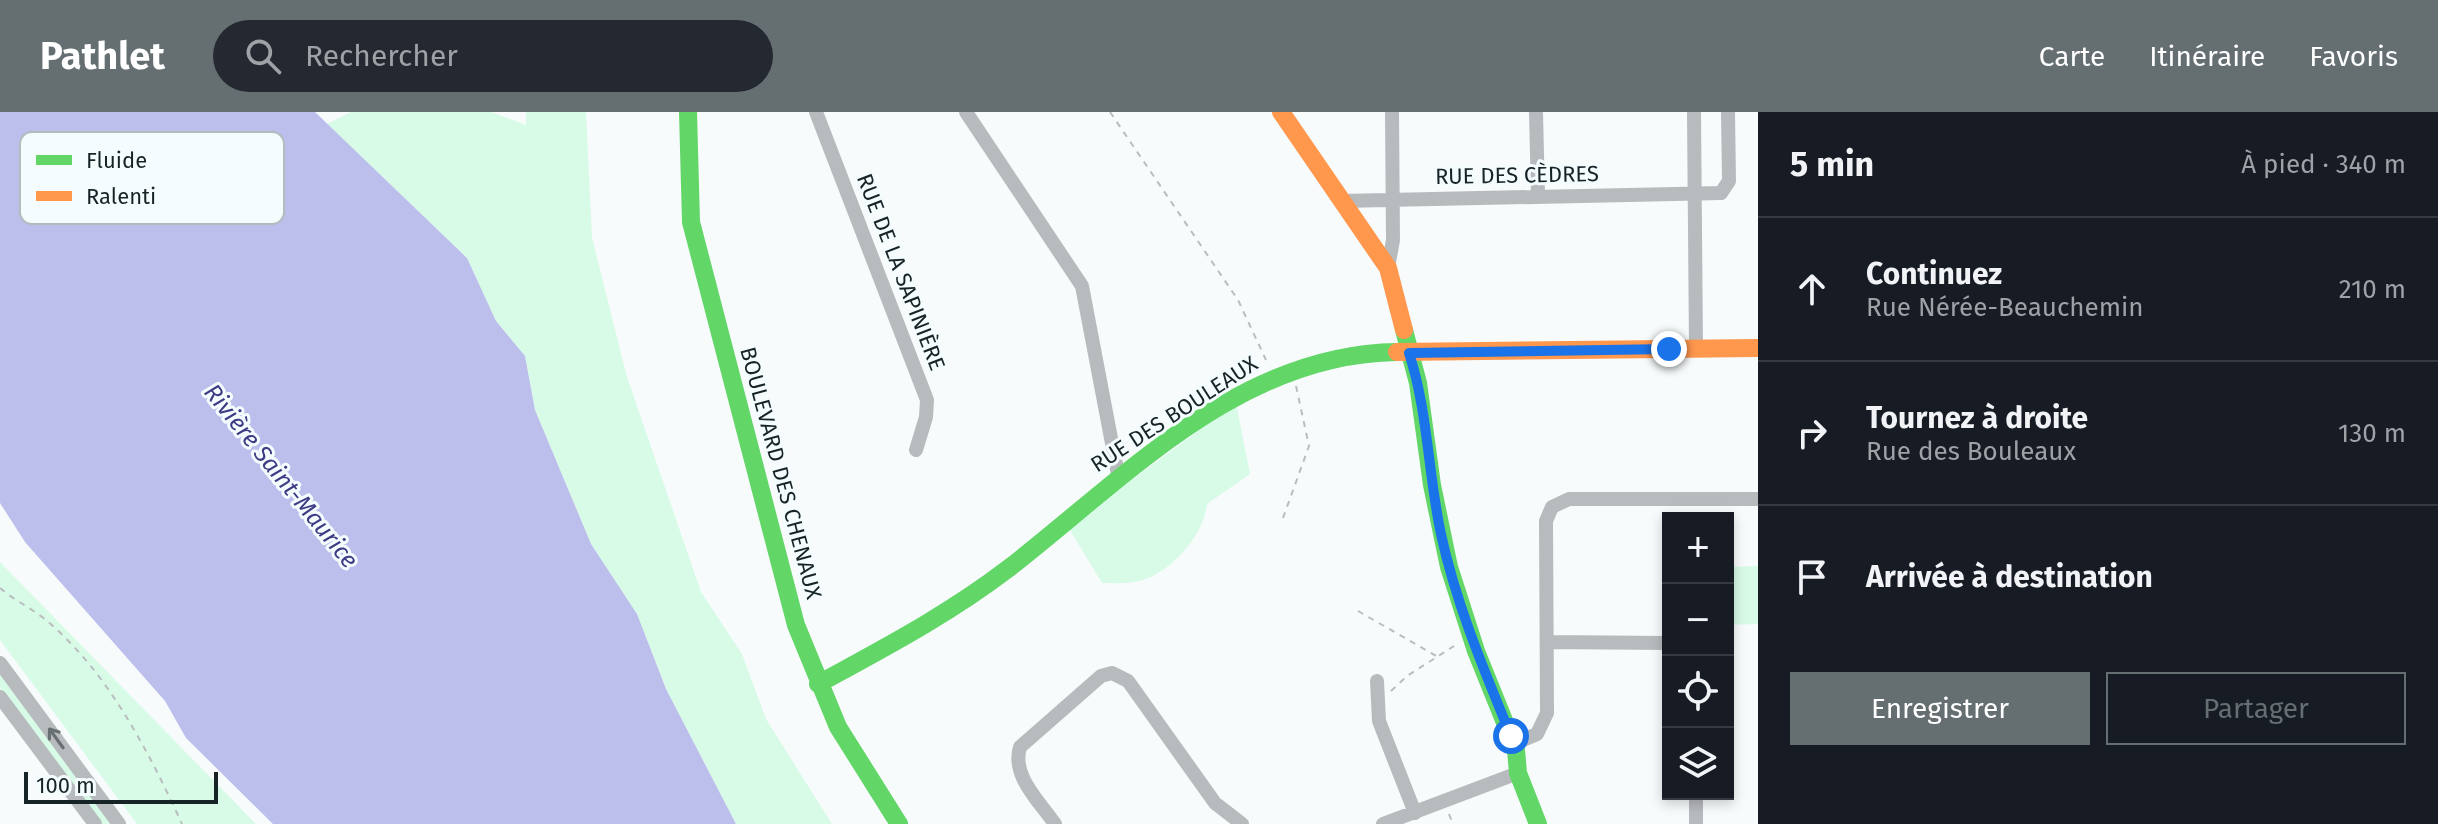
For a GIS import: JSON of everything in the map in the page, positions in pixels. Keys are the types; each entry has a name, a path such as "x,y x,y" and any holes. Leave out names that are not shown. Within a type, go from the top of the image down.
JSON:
{"street":[{"name":"BOULEVARD DES CHENAUX","path":"688,112 688,194 693,231 796,625 818,684 847,745 899,824"},
{"name":"RUE DE LA SAPINIÈRE","path":"816,112 927,400 926,417 916,450"},
{"path":"966,112 1082,286 1118,475"},
{"path":"1281,112 1388,268 1418,383 1432,485 1449,567 1468,630 1514,744 1518,773 1538,824"},
{"path":"1388,268 1393,244 1392,112"},
{"path":"1536,112 1538,196"},
{"path":"1694,112 1696,348"},
{"name":"RUE DES CÈDRES","path":"1340,201 1721,193 1729,185 1728,112"},
{"name":"RUE DES BOULEAUX","path":"818,684 897,644 957,606 1118,475 1272,377 1374,353 1758,348"},
{"path":"1514,744 1537,734 1545,722 1546,521 1555,504 1569,499 1758,499"},
{"path":"1547,642 1662,643"},
{"path":"0,663 119,824"},
{"path":"1055,824 1021,775 1017,761 1020,747 1101,676 1112,673 1128,681 1215,803 1242,824"},
{"path":"1377,681 1379,721 1415,813"},
{"path":"0,697 95,824"},
{"path":"1383,824 1518,773"},
{"path":"1696,800 1696,824"}],"path":[{"path":"1110,112 1249,318 1277,389 1295,385 1310,441 1283,518"},
{"path":"0,588 44,619 100,680 133,728 182,824"},
{"path":"1358,611 1437,657"},
{"path":"1376,704 1407,676 1459,644"},
{"path":"1445,802 1453,824"}],"green space":[{"path":"351,112 491,112 526,125 526,112 586,112 592,238 626,374 701,592 742,654 766,719 832,824 736,824 666,689 637,614 591,544 535,410 525,356 496,321 467,258 327,124"},
{"path":"1236,403 1250,474 1207,504 1199,528 1174,562 1140,581 1102,583 1068,527"},
{"path":"0,562 256,824 137,824 0,640"},
{"path":"1758,566 1758,624 1734,625 1734,567"},
{"path":"0,673 113,824 101,824 0,688"}],"water":[{"name":"Rivière Saint-Maurice","path":"0,112 315,112 467,258 496,321 525,356 535,410 591,544 637,614 666,689 736,824 273,824 186,738 165,701 25,542 0,503"}],"traffic: fast":[{"path":"688,112 691,222 796,625 838,727 899,824"},
{"path":"1404,330 1418,383 1432,485 1449,567 1476,651 1516,750 1518,773 1538,824"},
{"path":"818,684 916,630 986,585 1141,461 1235,397 1286,374 1340,358 1397,352"}],"traffic: slow":[{"path":"1281,112 1388,268 1404,330"},
{"path":"1397,352 1758,348"}],"route":[{"path":"1511,736 1464,619 1449,567 1432,485 1418,383 1409,353 1669,349"}]}
